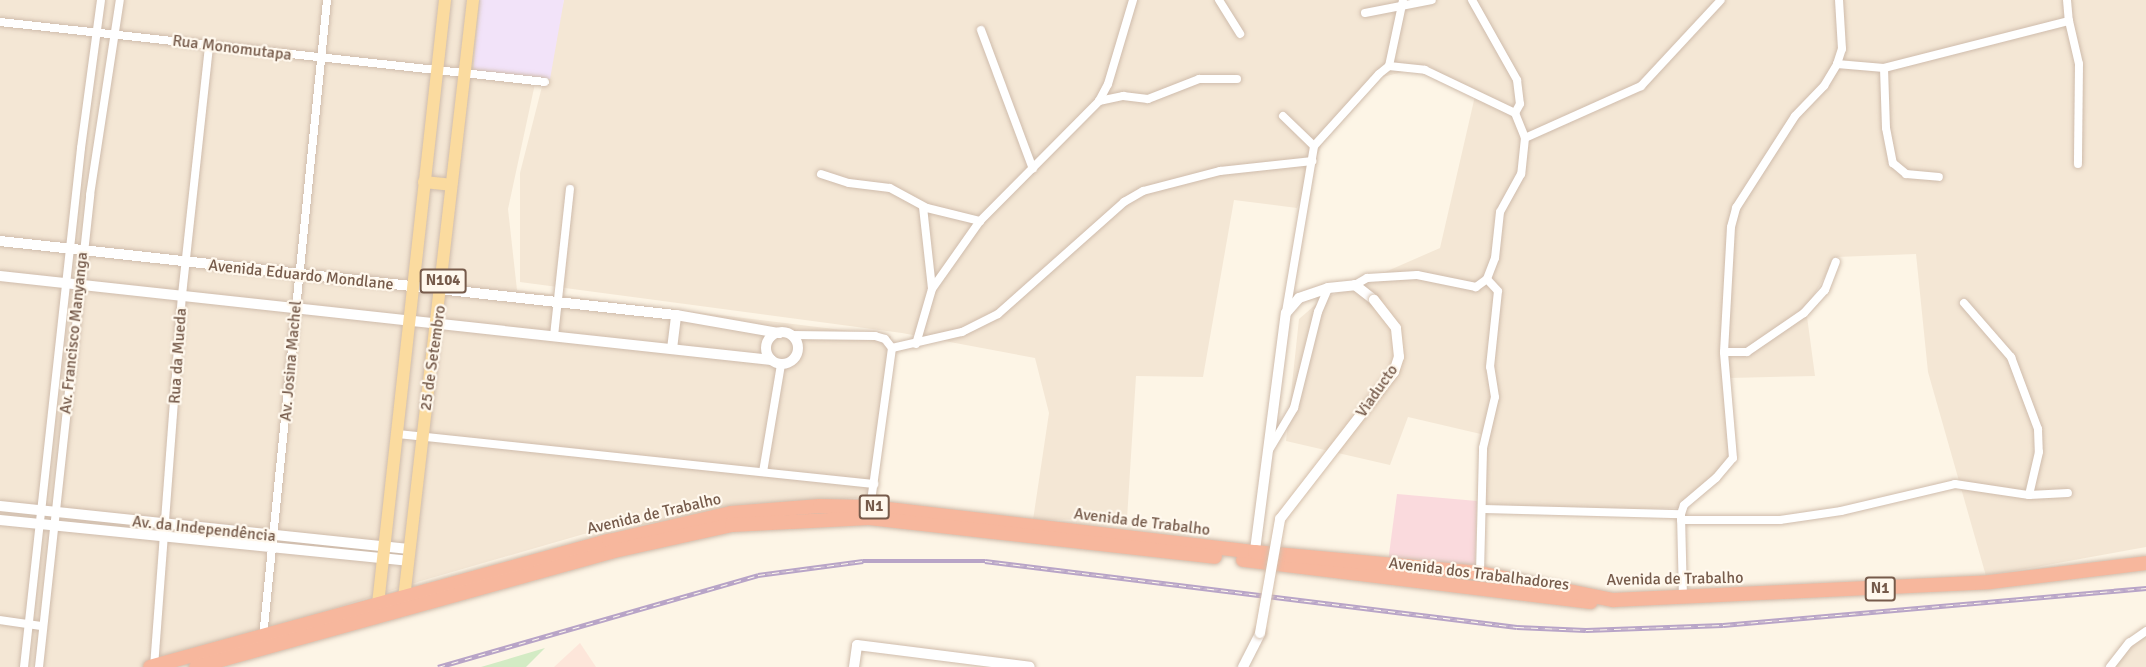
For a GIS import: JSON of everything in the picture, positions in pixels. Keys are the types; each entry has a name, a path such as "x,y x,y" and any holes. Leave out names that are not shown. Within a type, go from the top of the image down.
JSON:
{"highway":[{"name":"Avenida de Trabalho","path":"153,667 263,643 610,546 732,519 870,512 1255,556 1480,573 1613,600 1990,582 2146,563"},
{"name":"Avenida de Trabalho","path":"1255,556 1341,573"},
{"name":"Avenida dos Trabalhadores","path":"1341,573 1533,598 1613,600"},
{"name":"Avenida de Trabalho","path":"196,667 263,643"}],"main road":[{"name":"25 de Setembro","path":"383,553 411,286 445,0"},
{"name":"25 de Setembro","path":"403,603 422,437 438,324 451,185 473,0"},
{"path":"424,182 451,185"},
{"name":"Avenida Eduardo Mondlane","path":"0,241 298,276 442,289 676,315 779,333"},
{"name":"Avenida Eduardo Mondlane","path":"0,276 776,362"},
{"path":"1255,556 1286,313 1299,298 1328,288 1354,285"},
{"name":"Viaducto","path":"1244,667 1260,633 1280,519 1394,372 1399,357 1400,342 1391,317 1354,285"},
{"path":"672,349 676,315"},
{"path":"779,333 791,335 798,352 792,361 776,362 767,344 779,333"},
{"name":"Av. da Independência","path":"0,506 54,511 275,549 408,555"},
{"name":"Av. da Independência","path":"0,520 167,532 276,536 383,553"},
{"name":"N104","path":"377,611 383,553"},
{"path":"854,667 857,645 1030,667"}],"street":[{"name":"Av. Francisco Manyanga","path":"24,667 81,147 101,0"},
{"name":"Av. Francisco Manyanga","path":"39,667 41,626 95,149 116,35 120,0"},
{"name":"Av. Josina Machel","path":"263,643 275,549 298,276 319,58 327,0"},
{"path":"916,344 932,289 980,221 1099,101 1108,84 1133,0"},
{"path":"1219,0 1240,34"},
{"path":"1365,13 1432,0"},
{"path":"1472,0 1517,80 1520,104 1515,113"},
{"path":"1525,138 1641,86 1721,0"},
{"path":"1683,597 1681,517 1684,505 1716,478 1733,458 1724,352 1729,247 1736,208 1795,116 1824,86 1837,64 1842,49 1839,0"},
{"path":"2067,0 2068,21 2079,64 2078,164"},
{"path":"1286,313 1314,146 1389,66 1402,4"},
{"path":"1837,64 1884,69 2068,21"},
{"name":"Rua Monomutapa","path":"0,22 545,82"},
{"path":"981,30 1033,169"},
{"name":"Rua da Mueda","path":"153,667 167,532 182,295 209,45"},
{"path":"1354,285 1367,278 1417,275 1476,287 1487,279 1495,258 1500,212 1521,174 1525,138 1515,113 1425,70 1389,66"},
{"path":"1884,69 1886,128 1893,163 1906,174 1939,177"},
{"path":"1099,101 1123,96 1148,99 1199,79 1237,79"},
{"path":"1283,116 1314,146"},
{"path":"81,147 95,149"},
{"path":"892,348 962,332 998,314 1124,202 1143,191 1220,171 1312,161"},
{"path":"822,174 849,183 890,188 923,207 980,221"},
{"path":"554,336 570,189"},
{"path":"76,194 90,195"},
{"path":"923,207 932,289"},
{"path":"1724,352 1747,352 1804,313 1825,290 1836,262"},
{"path":"1480,573 1484,509 1483,448 1495,397 1490,367 1498,291 1487,279"},
{"path":"1269,452 1294,408 1328,288"},
{"path":"1964,303 2011,357 2038,429 2039,452 2029,495"},
{"path":"791,335 875,336 885,339 892,348 870,512"},
{"path":"763,472 776,362"},
{"path":"397,434 874,484"},
{"path":"1484,509 1780,520 1841,511 1955,484 2029,495 2068,493"},
{"path":"0,620 41,626"},
{"path":"2110,667 2129,643 2146,631"}],"shaded area":[{"path":"0,0 553,0 508,209 517,290 891,336 868,497 766,505 584,534 421,581 150,667 0,667"},
{"path":"480,0 564,0 550,79 473,71"},
{"path":"564,0 2146,0 2146,547 1986,576 1928,372 1916,254 1836,257 1806,309 1815,376 1730,378 1737,458 1679,508 1581,510 1481,504 1485,435 1408,417 1390,465 1286,441 1299,319 1321,300 1440,248 1475,96 1429,66 1382,77 1322,144 1297,208 1234,200 1203,377 1136,376 1127,519 1033,520 1049,413 1035,358 902,333 520,282 520,173"},
{"path":"1397,494 1477,501 1475,571 1388,562"},
{"path":"2146,626 2146,667 2107,667 2124,644"},
{"path":"580,643 596,667 554,667"}],"green space":[{"path":"545,648 526,667 481,667"}],"railway":[{"path":"438,667 758,575 863,561 985,561 1517,627 1586,630 1723,625 2146,588"}]}
